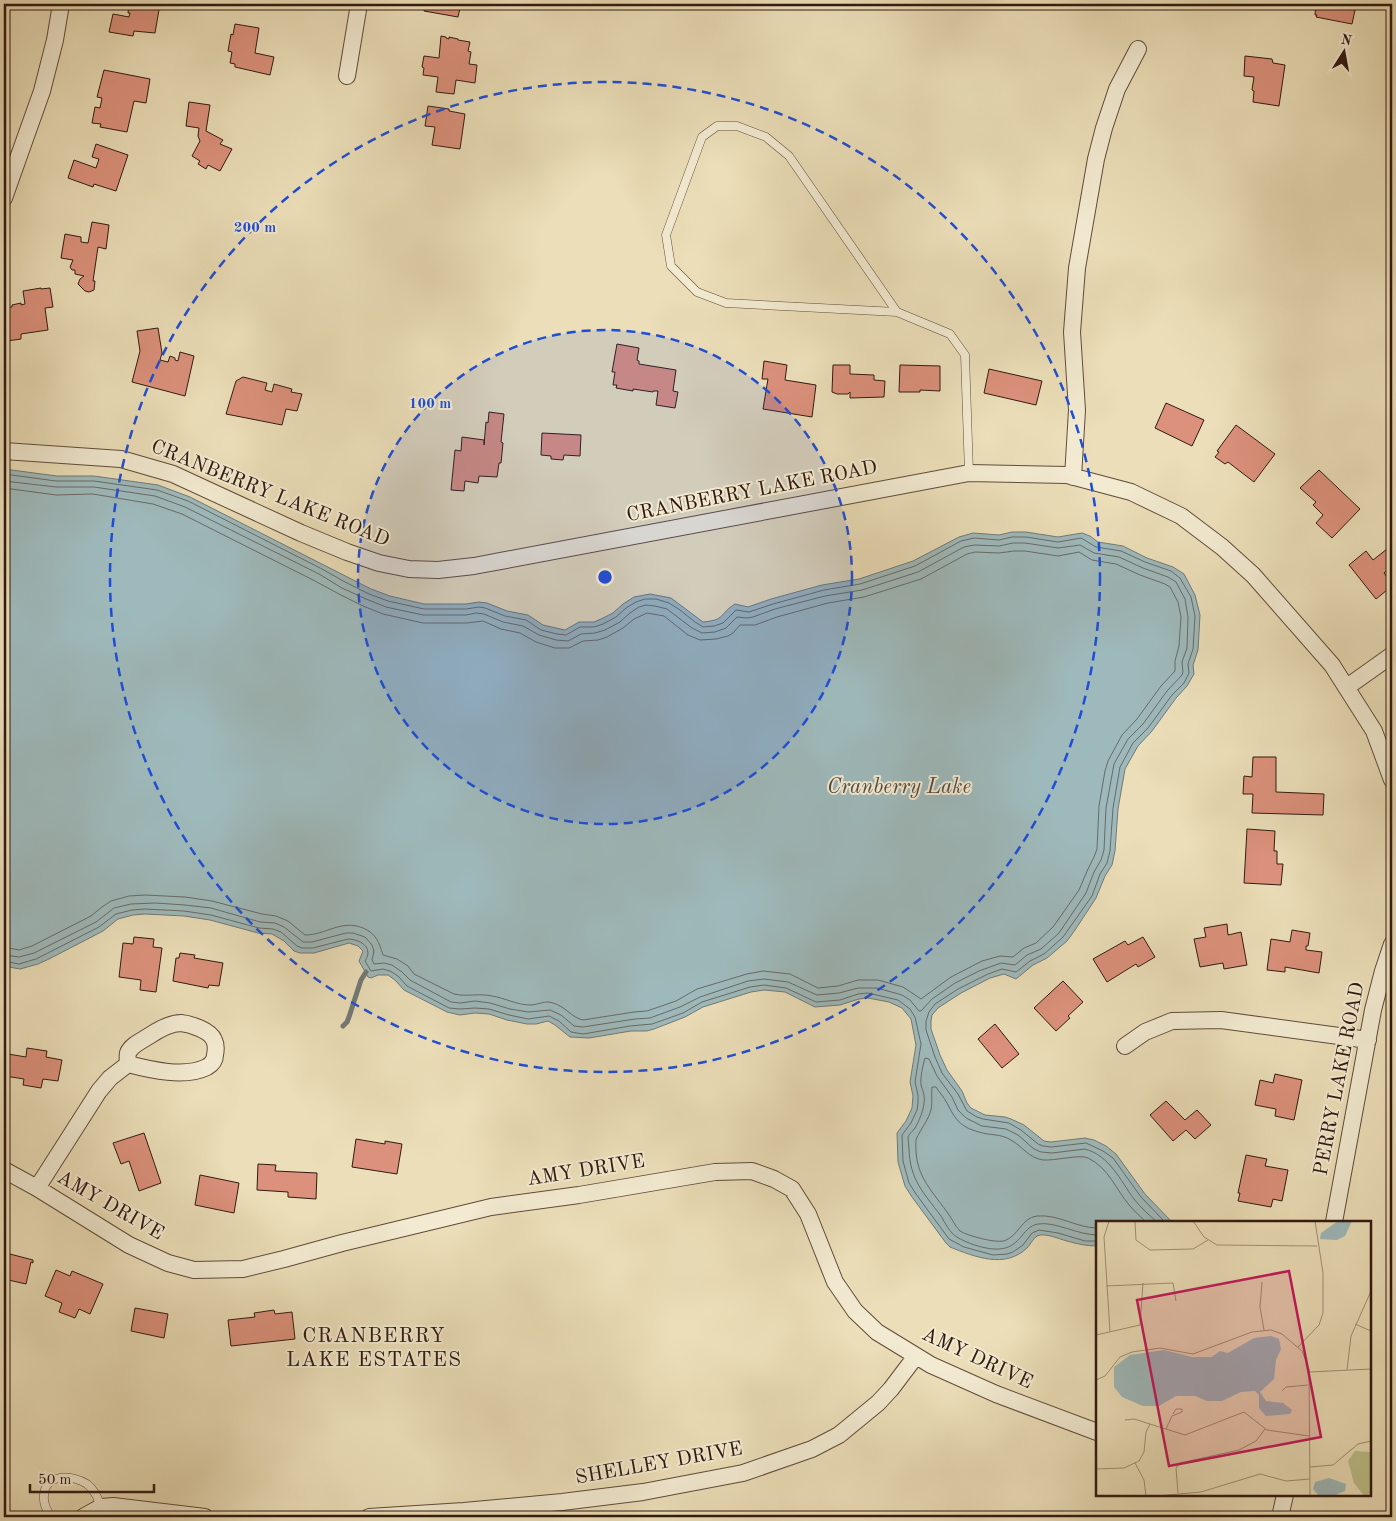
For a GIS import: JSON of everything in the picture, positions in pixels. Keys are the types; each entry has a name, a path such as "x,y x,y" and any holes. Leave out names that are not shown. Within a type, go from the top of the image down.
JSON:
{"street":[{"path":"4,198 42,91 55,40 61,4"},
{"path":"347,76 359,4"},
{"path":"1072,476 1077,410 1072,332 1077,268 1096,159 1107,119 1117,89 1138,49"},
{"name":"CRANBERRY LAKE ROAD","path":"4,450 121,458 173,474 347,552 379,563 409,569 438,570 474,566 969,473 1068,475 1132,492 1181,516 1222,547 1253,575 1332,665 1374,731 1392,780"},
{"path":"1347,688 1392,655"},
{"name":"PERRY LAKE ROAD","path":"1334,1221 1373,1010 1392,944"},
{"path":"1125,1046 1145,1032 1172,1021 1221,1020 1368,1040"},
{"path":"37,1188 99,1091 110,1078 128,1064 180,1072 197,1070 208,1066 215,1060 214,1038 192,1025 179,1023 164,1028 134,1046 128,1052 128,1064"},
{"name":"AMY DRIVE","path":"4,1170 37,1188 128,1245 168,1263 194,1270 242,1269 491,1207 579,1195 715,1172 752,1171 774,1179 792,1189 808,1214 835,1282 855,1311 877,1332 931,1365 996,1394 1096,1432"},
{"name":"SHELLEY DRIVE","path":"369,1517 464,1512 562,1502 644,1492 744,1473 812,1449 839,1435 878,1403 916,1356"},
{"path":"1280,1517 1285,1496"},
{"path":"83,1517 102,1507 114,1506 205,1517"}],"lane":[{"path":"897,312 788,156 766,137 737,126 717,126 702,137 666,235 671,266 697,292 726,304 897,312 950,334 965,355 969,473"},
{"path":"51,1517 45,1505 44,1494 52,1480 63,1477 72,1478 87,1484 95,1493 102,1507"}],"water":[{"name":"Cranberry Lake","path":"4,469 57,476 94,476 158,485 190,497 371,589 390,596 424,604 487,603 507,611 528,615 543,625 565,630 579,622 594,622 613,613 634,597 650,594 671,598 703,622 715,620 735,604 748,607 822,585 859,579 913,561 959,537 973,533 999,535 1012,532 1026,532 1058,537 1082,533 1098,542 1123,546 1147,558 1173,567 1184,574 1195,595 1200,615 1198,650 1193,665 1194,674 1152,731 1138,746 1125,769 1118,809 1112,865 1096,898 1067,941 1047,958 1033,965 1016,979 1004,974 990,978 961,993 938,1008 932,1015 931,1021 931,1029 940,1055 947,1070 971,1108 985,1115 1011,1119 1024,1125 1044,1141 1051,1142 1085,1138 1106,1146 1116,1154 1145,1194 1171,1221 1096,1221 1096,1246 1082,1245 1040,1235 1018,1254 1000,1260 969,1254 950,1247 946,1243 905,1186 898,1162 897,1133 906,1121 912,1108 913,1096 910,1082 916,1045 911,1019 902,1008 889,1002 868,998 840,1005 815,1007 785,992 764,990 751,992 703,1007 685,1017 647,1031 631,1031 589,1038 570,1037 548,1021 527,1024 489,1014 460,1015 447,1012 404,990 388,975 368,977 359,961 363,951 358,946 349,943 314,953 300,953 294,951 284,941 272,934 258,933 210,920 184,916 145,914 118,919 103,931 38,964 20,969 4,966"}],"building":[{"path":"129,4 160,4 155,33 134,31 133,36 109,32 113,14 129,17"},
{"path":"425,4 461,4 458,17 424,11"},
{"path":"1316,4 1359,4 1359,8 1355,10 1352,24 1316,17"},
{"path":"235,24 259,28 255,53 274,57 270,75 235,67 235,64 230,63 232,52 228,51"},
{"path":"441,36 470,42 468,51 471,52 469,64 477,65 475,83 456,80 454,94 436,92 438,77 423,75 424,56 439,58"},
{"path":"1245,56 1272,59 1273,63 1285,65 1279,106 1253,102 1254,77 1244,76"},
{"path":"104,70 150,79 146,103 134,101 127,132 100,127 101,124 92,123 95,107 100,108 102,98 97,97"},
{"path":"189,102 210,105 206,131 223,140 220,144 232,149 220,171 208,165 206,169 198,164 200,161 192,156 200,141 198,136 199,128 186,126"},
{"path":"428,106 449,109 449,111 465,114 460,149 432,145 435,127 425,126"},
{"path":"96,144 128,155 116,191 94,184 93,187 68,178 74,160 96,168 99,159 92,157"},
{"path":"92,222 109,225 106,249 98,247 93,281 95,281 94,290 89,292 85,291 78,284 84,276 75,274 75,270 72,270 70,267 73,260 61,258 65,234 81,237 81,242 88,243"},
{"path":"50,288 53,307 45,308 48,330 21,334 21,339 7,341 4,308 21,303 21,305 25,304 23,291"},
{"path":"158,328 162,353 160,360 168,362 170,356 178,361 180,352 194,356 185,396 132,382 140,351 137,331"},
{"path":"617,344 639,348 637,360 639,364 676,370 673,391 678,392 675,408 656,405 658,391 633,389 633,391 616,388 617,385 613,385 615,372 612,372"},
{"path":"764,361 787,365 785,380 816,385 812,417 763,409 768,379 762,379"},
{"path":"833,365 850,365 850,374 874,375 874,380 885,381 884,397 850,398 850,392 848,394 837,394 832,392"},
{"path":"900,365 940,366 940,391 899,392"},
{"path":"989,369 1042,381 1036,405 984,393"},
{"path":"243,377 267,383 265,390 272,392 274,384 292,389 291,392 302,394 297,411 286,409 282,425 226,414 236,381"},
{"path":"1166,403 1204,420 1192,446 1155,428"},
{"path":"489,412 504,414 501,463 499,463 497,477 479,476 478,483 465,481 464,491 451,490 455,450 461,451 462,437 484,440 484,445"},
{"path":"1236,425 1275,454 1254,482 1228,462 1225,464 1215,457 1219,452 1217,451"},
{"path":"542,433 581,435 580,456 564,455 563,460 551,459 551,456 541,455"},
{"path":"1319,470 1360,509 1332,538 1316,523 1323,515 1313,505 1316,502 1300,488"},
{"path":"1387,549 1392,556 1392,566 1384,573 1392,586 1376,599 1349,565 1366,551 1373,560"},
{"path":"1253,757 1276,757 1276,792 1324,794 1323,815 1252,813 1253,794 1243,794 1244,776 1252,777"},
{"path":"1247,829 1275,831 1274,851 1277,851 1277,864 1283,864 1281,885 1244,883"},
{"path":"1227,924 1228,935 1241,932 1247,965 1224,969 1223,963 1200,967 1194,939 1206,937 1204,928"},
{"path":"1292,930 1310,933 1306,950 1322,952 1319,973 1285,967 1285,972 1267,970 1271,939 1290,942"},
{"path":"134,937 154,939 153,947 162,948 156,992 140,990 141,980 119,977 123,943 133,944"},
{"path":"1143,937 1155,957 1138,967 1136,964 1107,982 1093,959 1125,941 1128,945"},
{"path":"180,953 195,955 194,958 223,963 219,986 209,985 208,988 173,981 176,958 179,958"},
{"path":"1063,981 1083,1002 1056,1031 1034,1008"},
{"path":"995,1024 1019,1054 1002,1068 978,1039"},
{"path":"27,1048 47,1051 46,1057 62,1060 58,1081 43,1079 41,1088 23,1085 24,1079 5,1076 8,1054 26,1057"},
{"path":"1275,1074 1302,1080 1294,1120 1275,1116 1276,1109 1255,1105 1260,1080 1273,1083"},
{"path":"1166,1101 1185,1120 1197,1110 1211,1125 1195,1139 1186,1130 1173,1141 1150,1115"},
{"path":"144,1133 161,1183 139,1191 129,1161 121,1164 113,1143"},
{"path":"356,1139 385,1144 385,1141 402,1144 397,1174 352,1167"},
{"path":"1246,1155 1267,1159 1265,1166 1288,1170 1282,1201 1273,1199 1271,1207 1238,1201"},
{"path":"258,1164 276,1165 275,1171 317,1173 316,1199 288,1197 288,1192 257,1190"},
{"path":"200,1175 239,1183 234,1213 195,1205"},
{"path":"6,1253 33,1260 26,1284 4,1279 4,1255"},
{"path":"56,1270 70,1276 72,1271 103,1284 90,1314 79,1309 75,1318 59,1312 62,1303 45,1296"},
{"path":"135,1308 168,1314 164,1338 131,1331"},
{"path":"274,1310 275,1314 292,1312 295,1339 231,1346 228,1320 255,1317 254,1313"}],"waterway":[{"path":"343,1026 347,1022 361,980 366,972"}],"district":[{"name":"CRANBERRY LAKE ESTATES","path":"374,1348"}]}
